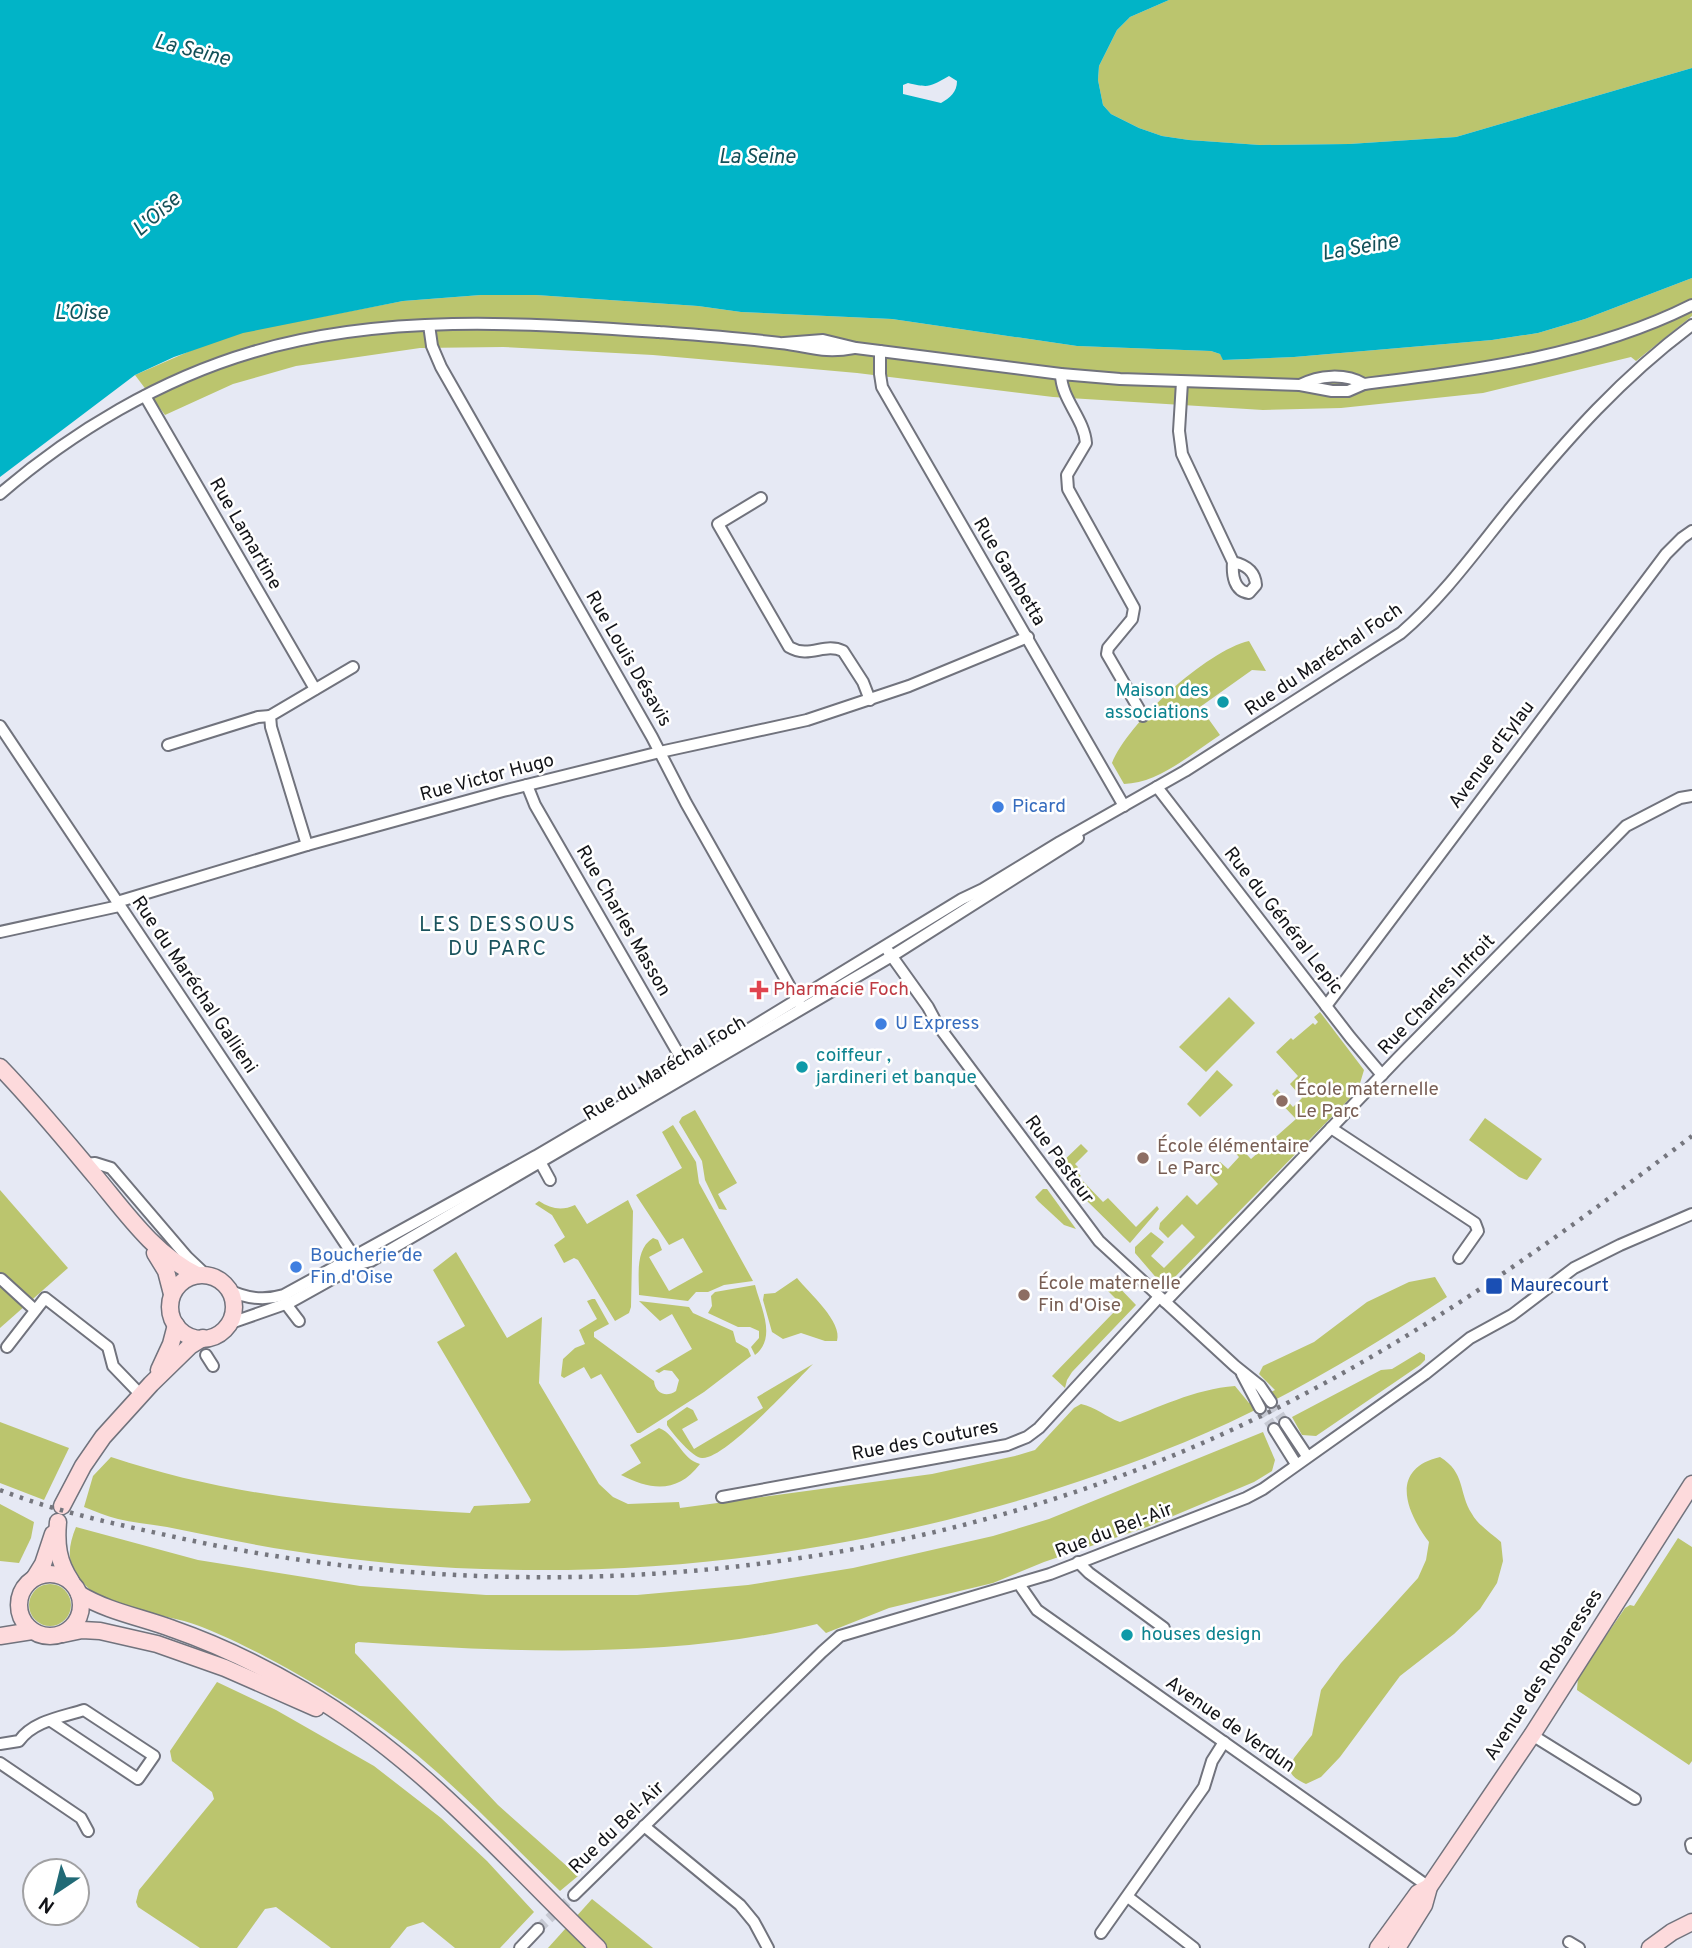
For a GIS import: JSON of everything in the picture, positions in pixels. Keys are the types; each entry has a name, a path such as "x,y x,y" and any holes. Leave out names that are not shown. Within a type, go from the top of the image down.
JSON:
{"main road":[{"path":"0,1057 26,1094"},
{"path":"0,1067 26,1094 145,1236 172,1260 201,1275 219,1280 229,1290 234,1307 228,1324 205,1347 190,1346 103,1437 83,1466 62,1506"},
{"path":"145,1236 166,1271 172,1294 170,1310 176,1325 205,1347"},
{"path":"172,1294 180,1283 201,1275"},
{"path":"146,1390 165,1360 176,1325"},
{"name":"Avenue des Robaresses","path":"1397,1948 1424,1905 1429,1887 1532,1735 1692,1484"},
{"path":"0,1628 12,1615 21,1592 43,1564 58,1521 56,1543 65,1572 82,1603 77,1621 63,1634"},
{"path":"35,1577 55,1574 112,1611 183,1632 247,1660 316,1698 385,1747 447,1798 598,1948"},
{"path":"18,1602 19,1613 32,1631 47,1636 82,1630 100,1631 145,1641 188,1655 300,1700 385,1747"},
{"path":"0,1636 32,1631"},
{"name":"Avenue des Robaresses","path":"1380,1947 1418,1893 1429,1887"},
{"path":"1650,1948 1692,1922"}],"street":[{"path":"0,494 80,434 145,396 188,376 254,352 359,331 429,325 596,328 783,343 835,351 856,348 1060,374 1182,382 1300,385 1348,391 1364,384 1476,369 1541,356 1621,334 1692,305"},
{"name":"Rue Louis Désavis","path":"429,325 432,346 441,367 800,1004"},
{"name":"Rue du Maréchal Foch","path":"229,1290 247,1298 276,1297 356,1259 371,1261 889,951 962,899 1157,787 1401,633 1428,610 1545,466 1613,391 1651,355 1692,325"},
{"name":"Rue du Maréchal Foch","path":"1640,367 1692,334"},
{"name":"Rue Gambetta","path":"880,351 882,387 1124,806"},
{"path":"1060,374 1063,389 1083,427 1086,443 1067,475 1068,489 1133,608 1132,619 1108,648 1107,654 1143,716"},
{"path":"1182,382 1179,431 1182,454 1233,562"},
{"name":"Rue Lamartine","path":"145,396 315,689"},
{"path":"761,498 718,524 789,647 804,653 831,648 843,652 863,682 870,700"},
{"name":"Avenue d'Eylau","path":"1326,1006 1666,554 1692,531"},
{"name":"Rue Victor Hugo","path":"0,932 118,904 307,845 527,785 807,720 961,666 1028,637"},
{"path":"168,745 258,717 270,716 353,667"},
{"path":"270,716 307,845"},
{"name":"Rue du Maréchal Gallieni","path":"0,726 356,1259"},
{"name":"Rue Charles Masson","path":"527,785 689,1070"},
{"name":"Rue du Général Lepic","path":"1157,787 1382,1075"},
{"name":"Rue Charles Infroit","path":"1162,1299 1626,826 1680,798 1692,796"},
{"name":"Rue Pasteur","path":"889,951 937,1024 1085,1225 1117,1260 1260,1386 1271,1402"},
{"path":"1331,1128 1475,1223 1479,1228 1476,1235 1459,1258"},
{"path":"539,1159 550,1180"},
{"path":"85,1164 95,1163 111,1168 201,1275"},
{"name":"Rue du Bel-Air","path":"574,1895 840,1636 1019,1584 1229,1506 1263,1489 1425,1374 1470,1338 1512,1315 1574,1268 1692,1214"},
{"name":"Rue du Maréchal Foch","path":"228,1324 286,1304 356,1259"},
{"path":"1,1279 35,1310"},
{"path":"8,1347 45,1298 108,1347 113,1366 146,1390"},
{"name":"Rue des Coutures","path":"722,1497 1007,1445 1027,1437 1039,1428 1162,1299"},
{"path":"286,1304 299,1321"},
{"path":"205,1347 213,1366"},
{"name":"Rue Pasteur","path":"1236,1366 1260,1408"},
{"path":"1285,1423 1307,1456"},
{"path":"1274,1429 1296,1464"},
{"path":"1078,1562 1164,1628"},
{"name":"Avenue de Verdun","path":"1019,1584 1037,1610 1429,1887"},
{"path":"0,1744 19,1741 27,1729 51,1721 84,1710 154,1756 138,1779 51,1721"},
{"path":"1532,1735 1635,1799"},
{"path":"1101,1933 1204,1787 1212,1761 1224,1742"},
{"path":"0,1763 81,1818 88,1831"},
{"path":"644,1826 740,1905 754,1922 768,1948"},
{"path":"1128,1897 1194,1948"},
{"path":"520,1948 538,1929"}],"green space":[{"path":"1169,0 1692,0 1692,68 1456,137 1349,144 1260,145 1189,140 1162,136 1111,114 1103,105 1098,80 1099,66 1117,30 1130,17"},
{"path":"1692,278 1692,316 1636,361 1631,357 1483,393 1341,408 1263,410 1053,397 857,373 653,355 503,347 420,348 296,366 233,384 165,415 135,375 206,344 243,332 403,301 481,295 536,295 698,306 741,312 892,319 1077,346 1211,351 1220,354 1224,360 1294,357 1492,340 1538,333 1585,319"},
{"path":"1249,641 1266,671 1252,670 1200,707 1220,735 1162,773 1150,779 1124,784 1112,763 1134,728 1191,673 1231,647"},
{"path":"1229,997 1255,1023 1206,1072 1179,1047"},
{"path":"1320,1012 1364,1070 1358,1090 1171,1281 1159,1281 1135,1253 1135,1247 1151,1232 1164,1242 1151,1256 1164,1268 1195,1237 1182,1224 1168,1238 1159,1229 1160,1223 1187,1195 1197,1205 1218,1184 1208,1173 1215,1163 1220,1162 1228,1169 1239,1157 1230,1147 1235,1142 1251,1159 1296,1119 1272,1094 1277,1089 1293,1107 1302,1098 1290,1084 1298,1076 1276,1052 1291,1038 1293,1040 1313,1023 1315,1025 1318,1022 1314,1017"},
{"path":"1217,1070 1233,1085 1200,1117 1187,1104"},
{"path":"695,1110 737,1183 718,1194 727,1210 719,1209 705,1180 702,1161 679,1122 682,1117"},
{"path":"1485,1118 1542,1159 1527,1180 1469,1140"},
{"path":"673,1125 696,1162 699,1183 753,1281 724,1285 708,1292 696,1292 688,1301 639,1295 641,1256 647,1243 653,1238 658,1240 662,1250 649,1257 669,1291 703,1272 683,1238 669,1245 636,1195 682,1168 662,1132"},
{"path":"1081,1144 1088,1151 1075,1164 1078,1167 1075,1170 1103,1202 1108,1198 1136,1227 1157,1206 1159,1209 1130,1243 1086,1200 1059,1165"},
{"path":"1043,1189 1047,1189 1076,1229 1064,1225 1038,1201 1035,1197"},
{"path":"0,1190 68,1268 0,1328"},
{"path":"628,1200 633,1211 631,1307 629,1313 615,1321 578,1260 574,1258 564,1263 554,1245 565,1237 552,1215 535,1204 539,1201 561,1208 575,1205 587,1224"},
{"path":"456,1252 507,1338 542,1317 539,1383 599,1484 613,1497 628,1504 679,1502 680,1508 932,1474 1015,1456 1035,1450 1074,1408 1081,1404 1120,1422 1176,1400 1220,1388 1235,1386 1249,1403 1275,1390 1259,1374 1263,1366 1314,1342 1367,1302 1409,1282 1435,1277 1447,1297 1352,1357 1253,1411 1185,1442 1079,1482 970,1514 859,1539 746,1557 633,1567 519,1570 406,1565 262,1546 124,1520 84,1507 93,1476 111,1457 199,1481 334,1503 470,1513 474,1506 529,1503 531,1500 437,1342 465,1326 433,1270"},
{"path":"797,1278 830,1317 835,1325 837,1341 825,1341 801,1333 783,1339 772,1332 763,1300 764,1294 775,1293"},
{"path":"1111,1279 1136,1305 1072,1372 1065,1388 1052,1376 1116,1310 1118,1312 1122,1308 1104,1287"},
{"path":"755,1285 766,1331 762,1348 755,1355 751,1347 759,1338 759,1331 750,1327 738,1327 708,1313 712,1306 711,1296 715,1292"},
{"path":"595,1299 609,1324 594,1332 594,1337 654,1381 656,1389 662,1393 676,1391 679,1380 672,1371 655,1371 692,1349 672,1314 660,1321 639,1301 689,1307 693,1313 733,1331 736,1342 748,1349 751,1356 704,1392 637,1433 601,1374 591,1379 584,1367 564,1378 561,1376 563,1359 575,1348 585,1344 579,1330 597,1319 587,1301"},
{"path":"1420,1352 1425,1355 1425,1360 1420,1365 1316,1436 1302,1435 1292,1417 1381,1370 1392,1369"},
{"path":"813,1364 742,1434 712,1455 702,1458 693,1454 667,1425 667,1421 687,1407 693,1410 698,1420 682,1429 694,1449 763,1408 757,1397"},
{"path":"0,1422 69,1448 44,1500 0,1483"},
{"path":"659,1428 670,1436 688,1457 700,1464 683,1480 664,1486 643,1484 621,1475 641,1463 630,1445"},
{"path":"1263,1432 1275,1460 1272,1471 1254,1482 1147,1527 1044,1562 993,1583 889,1608 826,1633 817,1624 761,1636 705,1643 589,1650 355,1644 355,1653 498,1805 578,1876 560,1891 438,1773 356,1710 289,1669 215,1632 106,1600 79,1578 70,1557 76,1527 198,1560 360,1586 486,1595 637,1595 748,1585 853,1568 993,1536 1049,1519"},
{"path":"1440,1457 1458,1476 1475,1518 1501,1542 1503,1561 1497,1583 1480,1609 1454,1634 1400,1676 1340,1757 1321,1777 1306,1784 1296,1778 1289,1769 1312,1735 1321,1690 1341,1663 1418,1578 1426,1560 1429,1542 1409,1505 1408,1481 1414,1471 1424,1463"},
{"path":"0,1504 34,1522 31,1538 19,1563 0,1561"},
{"path":"1678,1538 1692,1547 1692,1761 1689,1765 1577,1690 1578,1677 1625,1608 1634,1606"},
{"path":"50,1584 65,1590 71,1605 65,1620 50,1626 35,1620 29,1605 35,1590"},
{"path":"217,1682 276,1710 374,1766 441,1818 487,1861 534,1912 500,1948 455,1948 423,1922 407,1927 390,1948 331,1948 276,1907 265,1909 237,1948 200,1948 138,1907 136,1902 139,1890 214,1799 212,1792 172,1761 170,1751"},
{"path":"592,1899 653,1948 548,1948"}],"water":[{"name":"La Seine","path":"0,0 1169,0 1130,17 1117,30 1099,66 1098,80 1103,105 1111,114 1162,136 1260,145 1349,144 1456,137 1692,68 1692,278 1585,319 1538,333 1492,340 1294,357 1223,360 1220,354 1211,351 1077,346 892,319 741,312 698,306 536,295 481,295 403,301 243,333 174,357 135,375 0,477","holes":["949,76 957,81 952,94 941,103 903,94 903,85 908,83 929,86"]}],"tunnel":[{"path":"1271,1402 1285,1423"},
{"path":"1260,1408 1274,1429"},
{"path":"538,1929 574,1895"}],"railway":[{"path":"0,1490 65,1511 175,1537 307,1561 440,1574 574,1577 709,1569 842,1551 973,1523 1101,1483 1225,1433 1288,1403 1349,1370 1467,1298 1581,1219 1692,1136"}],"place":[{"name":"Maison des associations","path":"1223,702"},
{"name":"Picard","path":"998,807"},
{"name":"Pharmacie Foch","path":"759,990"},
{"name":"U Express","path":"881,1024"},
{"name":"coiffeur , jardineri et banque","path":"802,1067"},
{"name":"École maternelle Le Parc","path":"1282,1101"},
{"name":"École élémentaire Le Parc","path":"1143,1158"},
{"name":"Boucherie de Fin d'Oise","path":"296,1267"},
{"name":"Maurecourt","path":"1494,1286"},
{"name":"École maternelle Fin d'Oise","path":"1024,1295"},
{"name":"houses design","path":"1127,1635"}],"district":[{"name":"LES DESSOUS DU PARC","path":"498,937"}],"water label":[{"name":"L'Oise","path":"157,215"},
{"name":"L’Oise","path":"81,313"}]}
